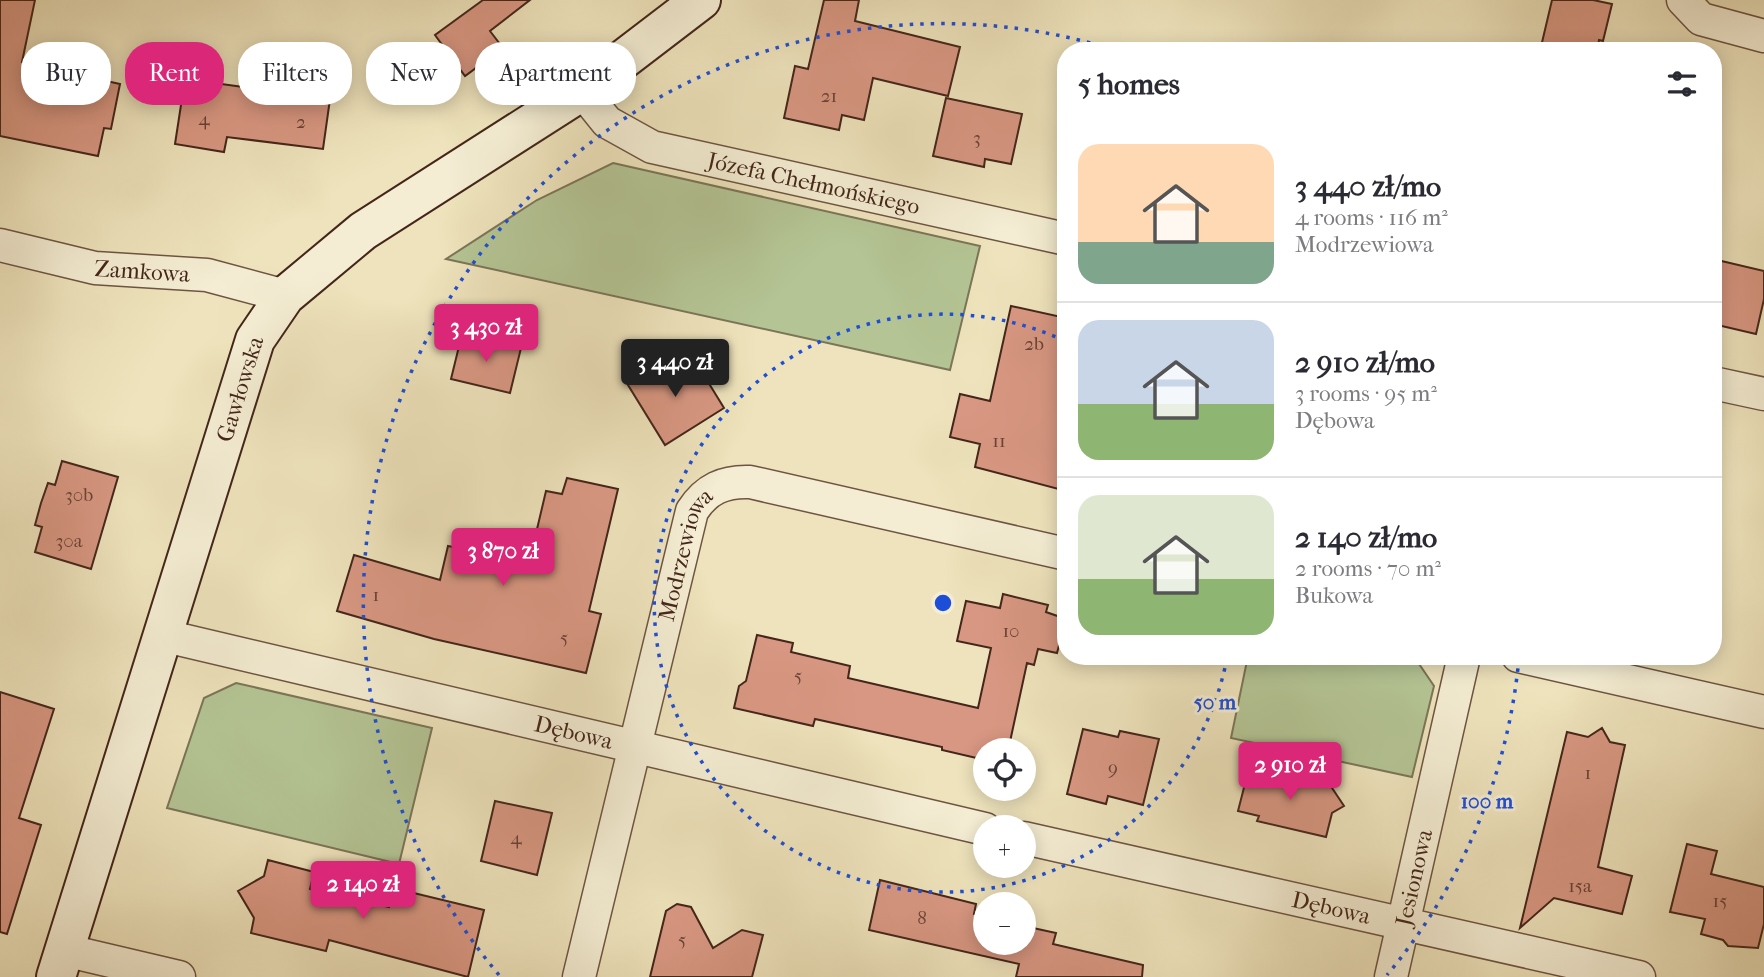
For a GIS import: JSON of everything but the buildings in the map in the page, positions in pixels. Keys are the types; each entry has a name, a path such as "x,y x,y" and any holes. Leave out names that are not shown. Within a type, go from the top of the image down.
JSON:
{"street":[{"name":"Gawłowska","path":"636,50 701,0"},
{"path":"1684,1 1701,19 1764,36"},
{"name":"Gawłowska","path":"60,964 255,340 285,296 363,231 560,105"},
{"name":"Józefa Chełmońskiego","path":"593,105 607,122 652,146 1057,237"},
{"name":"Zamkowa","path":"0,245 95,268 207,275 285,296"},
{"path":"1722,385 1764,394"},
{"name":"Modrzewiowa","path":"579,977 692,511 699,500 716,487 730,481 750,482 1057,552"},
{"name":"Dębowa","path":"161,635 973,826"},
{"name":"Jesionowa","path":"1391,977 1462,665"},
{"path":"1558,665 1764,712"},
{"name":"Dębowa","path":"1036,841 1639,977"},
{"path":"60,964 179,977"}],"green space":[{"path":"613,163 980,246 950,370 446,259 537,200"},
{"path":"1246,665 1420,665 1434,686 1412,777 1231,738"},
{"path":"236,683 432,728 399,864 167,808 204,698"}]}
